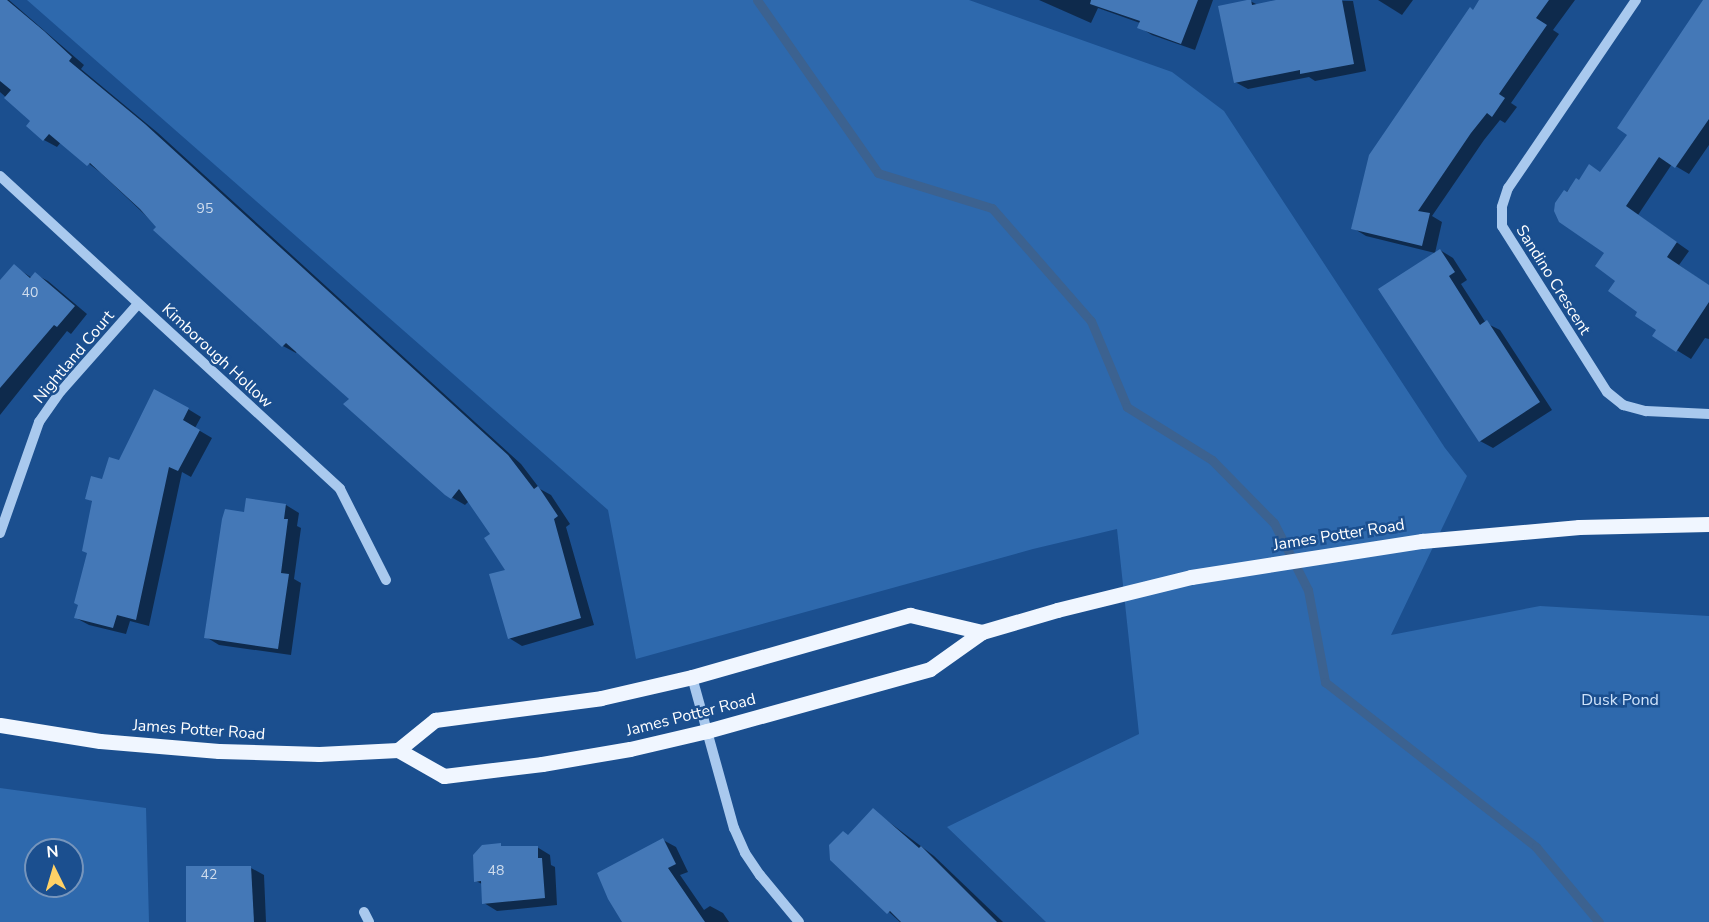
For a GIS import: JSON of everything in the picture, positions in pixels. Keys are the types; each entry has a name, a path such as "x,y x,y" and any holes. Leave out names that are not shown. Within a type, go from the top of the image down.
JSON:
{"main road":[{"name":"James Potter Road","path":"0,725 100,741 219,751 319,754 398,750 444,776 542,765 707,732 930,669 982,632 1126,592 1191,577 1422,541 1579,526 1709,524"},
{"name":"James Potter Road","path":"398,750 435,720 601,698 692,677 910,615 982,632"}],"street":[{"name":"Sandino Crescent","path":"1636,0 1508,188 1502,207 1502,226 1607,392 1623,405 1646,411 1709,414"},
{"name":"Kimborough Hollow","path":"0,176 340,489 386,580"},
{"name":"Nightland Court","path":"0,533 39,423 61,391 138,304"},
{"path":"692,677 727,807 745,853 799,922"}],"green space":[{"name":"Dusk Pond","path":"27,0 969,0 1172,72 1224,111 1445,448 1467,476 1391,635 1540,606 1709,616 1709,922 1046,922 947,827 1139,734 1117,529 1033,549 636,659 608,510"},
{"path":"0,788 146,808 149,922 0,922"}],"building":[{"path":"0,0 7,0 44,31 72,57 69,61 145,124 508,455 534,489 538,486 558,516 554,519 581,618 508,639 489,574 505,570 484,538 490,534 459,489 451,499 445,495 343,404 349,399 286,343 282,347 153,230 156,227 140,209 90,163 87,166 49,134 43,141 26,126 30,121 4,98 11,90 0,81"},
{"path":"1091,0 1198,0 1181,44 1137,28 1140,21 1090,4"},
{"path":"1251,0 1252,5 1276,0 1342,0 1354,64 1300,74 1300,70 1234,83 1218,6"},
{"path":"1479,0 1549,0 1536,18 1547,25 1499,94 1505,98 1492,117 1487,113 1471,133 1418,211 1430,213 1422,246 1351,229 1369,155 1470,7 1473,10"},
{"path":"1703,0 1709,0 1709,119 1675,168 1659,157 1626,206 1677,242 1667,257 1709,285 1709,302 1676,352 1652,336 1656,330 1635,316 1637,312 1608,291 1615,281 1595,266 1604,253 1559,222 1554,211 1555,203 1564,190 1567,192 1576,178 1579,180 1589,164 1600,172 1627,135 1617,128"},
{"path":"1440,249 1455,272 1449,276 1480,325 1487,320 1540,402 1479,442 1378,289"},
{"path":"14,264 30,278 35,272 75,306 57,327 54,325 0,388 0,280"},
{"path":"154,389 189,408 183,420 200,430 178,471 169,467 136,620 117,615 113,628 74,618 78,605 74,603 87,553 82,551 92,501 85,499 91,476 102,479 109,457 119,460"},
{"path":"246,498 286,504 284,519 288,519 281,573 289,574 278,649 204,638 225,509 244,512"},
{"path":"873,808 919,848 921,846 997,922 901,922 890,911 887,914 830,860 829,845 843,831 848,835"},
{"path":"663,838 676,864 668,868 705,922 622,922 608,899 597,873"},
{"path":"501,843 501,846 538,846 538,858 542,858 545,898 482,904 481,881 474,882 473,855 482,845"},
{"path":"186,866 251,866 254,922 186,922"}],"waterway":[{"path":"757,0 878,173 992,208 1091,321 1127,407 1212,460 1274,523 1308,590 1325,682 1536,847 1599,922"}]}
